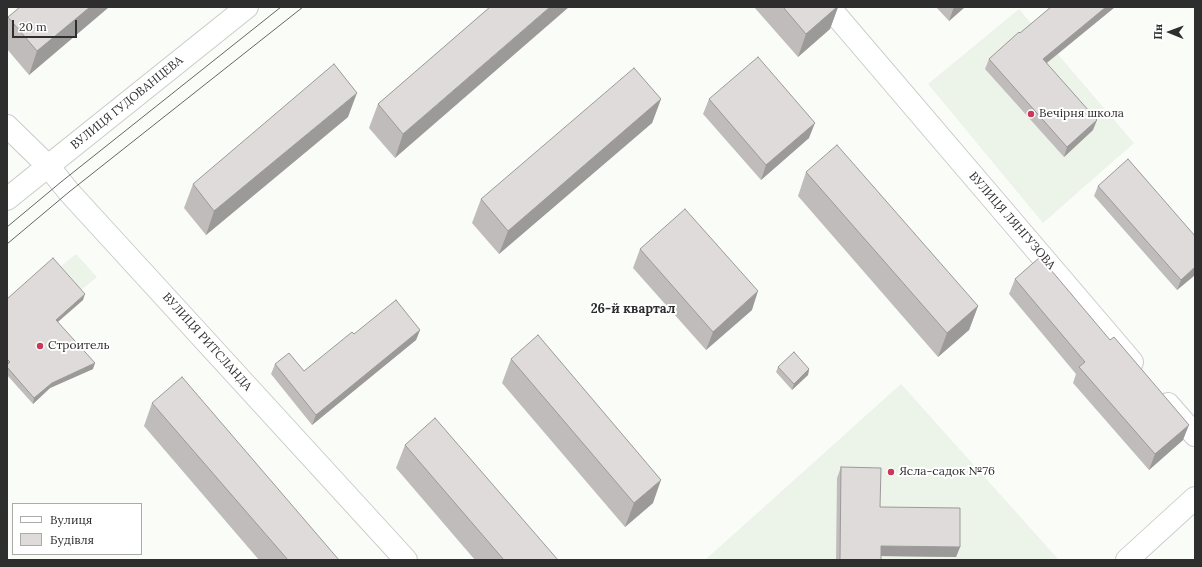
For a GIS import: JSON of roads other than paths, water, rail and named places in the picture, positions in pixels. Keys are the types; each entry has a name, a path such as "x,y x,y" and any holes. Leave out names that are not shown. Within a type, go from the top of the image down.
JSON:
{"street":[{"name":"ВУЛИЦЯ ГУДОВАНЦЕВА","path":"7,199 247,7"},
{"name":"ВУЛИЦЯ ЛЯНГУЗОВА","path":"828,7 1195,436"},
{"name":"ВУЛИЦЯ РИТСЛАНДА","path":"7,126 48,166 65,187 406,560"},
{"path":"1127,560 1195,498"}],"tram line":[{"path":"7,227 61,182 281,7"},
{"path":"7,244 69,192 303,7"}],"place":[{"name":"Вечірня школа","path":"1031,114"},
{"name":"Строитель","path":"40,346"},
{"name":"Ясла-садок №76","path":"891,472"}],"district":[{"name":"26-й квартал","path":"633,309"}]}
